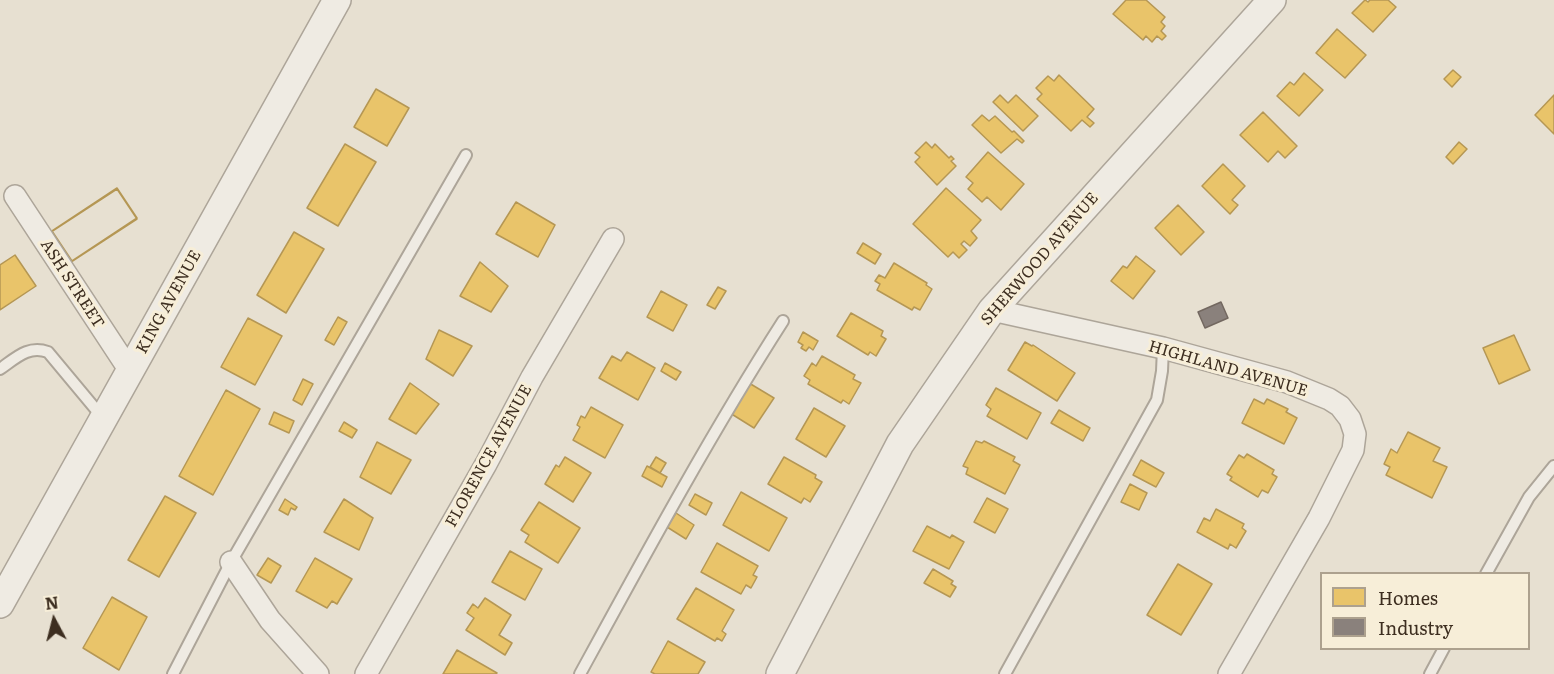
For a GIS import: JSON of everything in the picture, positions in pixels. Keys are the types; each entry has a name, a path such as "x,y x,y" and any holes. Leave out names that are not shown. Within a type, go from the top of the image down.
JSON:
{"street":[{"name":"KING AVENUE","path":"0,604 337,0"},
{"name":"SHERWOOD AVENUE","path":"780,674 900,444 992,310 1272,0"},
{"name":"ASH STREET","path":"15,196 130,371"},
{"name":"FLORENCE AVENUE","path":"366,674 486,464 538,367 613,239"},
{"name":"HIGHLAND AVENUE","path":"992,310 1163,348 1287,382 1329,399 1340,406 1350,419 1355,434 1353,450 1319,518 1229,674"},
{"path":"231,562 270,620 318,674"}],"lane":[{"path":"174,674 231,562 466,155"},
{"path":"580,674 675,501 783,321"},
{"path":"1005,674 1157,400 1163,348"},
{"path":"0,369 28,350 39,349 48,352 103,418"},
{"path":"1487,572 1529,497 1554,466"},
{"path":"1430,674 1443,650"}],"building: Homes":[{"path":"1126,0 1146,0 1165,17 1161,22 1165,26 1161,31 1166,36 1162,40 1157,36 1152,42 1146,36 1143,40 1113,14"},
{"path":"1365,0 1368,2 1388,0 1396,7 1373,32 1352,13"},
{"path":"1337,29 1366,55 1345,78 1316,53"},
{"path":"1453,70 1461,77 1452,87 1444,79"},
{"path":"1304,73 1323,90 1299,116 1277,96 1290,82 1294,85"},
{"path":"1059,75 1094,109 1087,117 1094,123 1090,127 1082,120 1071,131 1037,99 1042,94 1036,88 1048,76 1054,81"},
{"path":"376,89 409,108 387,146 354,127"},
{"path":"1000,95 1008,103 1016,95 1038,116 1023,131 993,102"},
{"path":"1554,95 1554,134 1535,115"},
{"path":"1263,112 1297,146 1285,158 1278,151 1268,162 1240,135"},
{"path":"982,115 989,121 995,116 1024,141 1022,143 1017,139 1001,153 972,125"},
{"path":"926,142 932,148 935,144 949,158 951,156 954,159 951,161 956,166 937,185 915,162 920,157 915,153"},
{"path":"1459,142 1467,149 1453,164 1446,157"},
{"path":"345,144 376,162 338,226 307,208"},
{"path":"988,152 1024,184 1001,210 987,197 982,202 968,189 973,183 966,177"},
{"path":"1223,164 1245,186 1232,200 1238,205 1230,214 1202,186"},
{"path":"117,188 137,218 72,261 52,231"},
{"path":"946,188 981,220 971,231 977,238 970,246 964,241 961,244 967,250 959,258 953,252 948,257 913,224"},
{"path":"117,189 137,219 71,262 51,232"},
{"path":"516,202 555,225 538,257 496,234"},
{"path":"1178,205 1204,232 1181,255 1155,228"},
{"path":"294,232 324,249 286,313 257,295"},
{"path":"863,243 881,254 875,264 857,253"},
{"path":"15,255 36,286 0,310 0,265"},
{"path":"1136,256 1155,271 1133,299 1111,281 1123,266 1127,268"},
{"path":"480,262 508,286 491,312 460,296"},
{"path":"894,263 927,283 926,285 932,289 920,310 914,307 912,310 877,290 880,284 875,281 879,275 885,278"},
{"path":"718,287 726,291 715,309 707,305"},
{"path":"661,291 687,305 673,331 647,317"},
{"path":"851,313 883,331 881,336 886,339 876,356 870,352 868,355 837,336"},
{"path":"338,317 347,322 334,345 325,340"},
{"path":"248,318 282,336 255,385 221,367"},
{"path":"439,330 472,346 453,376 426,359"},
{"path":"803,332 818,341 813,350 809,347 806,351 801,348 803,345 798,342"},
{"path":"1514,335 1530,370 1499,384 1483,348"},
{"path":"1025,342 1075,373 1057,401 1008,370"},
{"path":"627,352 655,368 638,400 599,378 612,356 621,361"},
{"path":"822,356 855,375 853,379 861,383 849,404 843,400 841,403 808,384 810,380 804,376 812,363 816,366"},
{"path":"665,363 681,372 676,380 661,371"},
{"path":"303,379 313,384 302,405 293,400"},
{"path":"410,383 439,404 416,434 389,419"},
{"path":"749,383 774,398 754,428 730,413"},
{"path":"996,388 1041,413 1027,439 987,416 991,409 986,405"},
{"path":"226,390 260,409 213,495 179,476"},
{"path":"1254,399 1264,404 1267,399 1288,409 1286,412 1297,418 1284,444 1242,423"},
{"path":"591,407 623,425 605,458 573,440 580,427 577,425 581,416 585,418"},
{"path":"814,408 845,426 826,457 796,439"},
{"path":"1059,410 1090,428 1083,441 1051,423"},
{"path":"274,412 294,421 289,433 269,424"},
{"path":"344,422 357,430 352,438 339,431"},
{"path":"1408,432 1440,448 1433,461 1447,467 1432,498 1386,475 1390,467 1384,464 1391,449 1397,453"},
{"path":"976,441 982,443 984,441 1015,457 1013,461 1020,465 1005,494 966,474 968,468 963,466"},
{"path":"377,442 411,460 391,494 360,477"},
{"path":"1247,454 1274,470 1272,474 1277,477 1268,493 1262,490 1258,497 1230,480 1232,477 1227,474 1239,455 1244,458"},
{"path":"565,457 591,473 573,502 545,484 556,465 559,467"},
{"path":"656,457 666,463 660,473 650,467"},
{"path":"784,457 816,475 815,478 822,482 810,502 804,498 801,503 768,484"},
{"path":"1141,460 1164,473 1156,487 1133,475"},
{"path":"647,466 667,477 662,487 642,476"},
{"path":"1130,484 1147,493 1139,510 1121,502"},
{"path":"741,492 787,518 769,551 723,525"},
{"path":"695,494 712,503 706,515 689,505"},
{"path":"165,496 196,513 159,577 128,560"},
{"path":"987,498 1008,509 995,533 974,522"},
{"path":"285,499 297,507 295,510 291,508 288,515 279,510"},
{"path":"344,499 373,518 359,550 324,532"},
{"path":"539,502 580,528 558,563 525,542 529,535 521,530"},
{"path":"1216,509 1244,524 1242,528 1246,531 1236,548 1230,544 1228,549 1197,532 1204,518 1210,521"},
{"path":"676,513 694,525 686,539 667,527"},
{"path":"927,526 950,538 952,535 964,542 949,569 913,551"},
{"path":"717,543 758,566 753,575 757,577 751,588 746,585 741,594 701,572"},
{"path":"510,551 542,569 525,600 492,582"},
{"path":"268,558 281,566 271,583 257,575"},
{"path":"315,558 352,579 337,604 332,601 327,608 296,591"},
{"path":"1178,564 1212,584 1181,635 1147,615"},
{"path":"933,569 953,581 951,584 956,587 950,597 924,583"},
{"path":"696,588 734,610 722,631 726,634 722,641 717,638 715,641 677,619"},
{"path":"112,597 147,617 119,670 83,648"},
{"path":"485,598 511,615 499,635 512,643 505,655 466,630 474,618 467,613 473,604 478,608"},
{"path":"668,641 705,662 698,674 655,674 651,672"},
{"path":"457,650 497,673 443,674"}],"building: Industry":[{"path":"1221,302 1228,318 1205,328 1198,312"}]}
